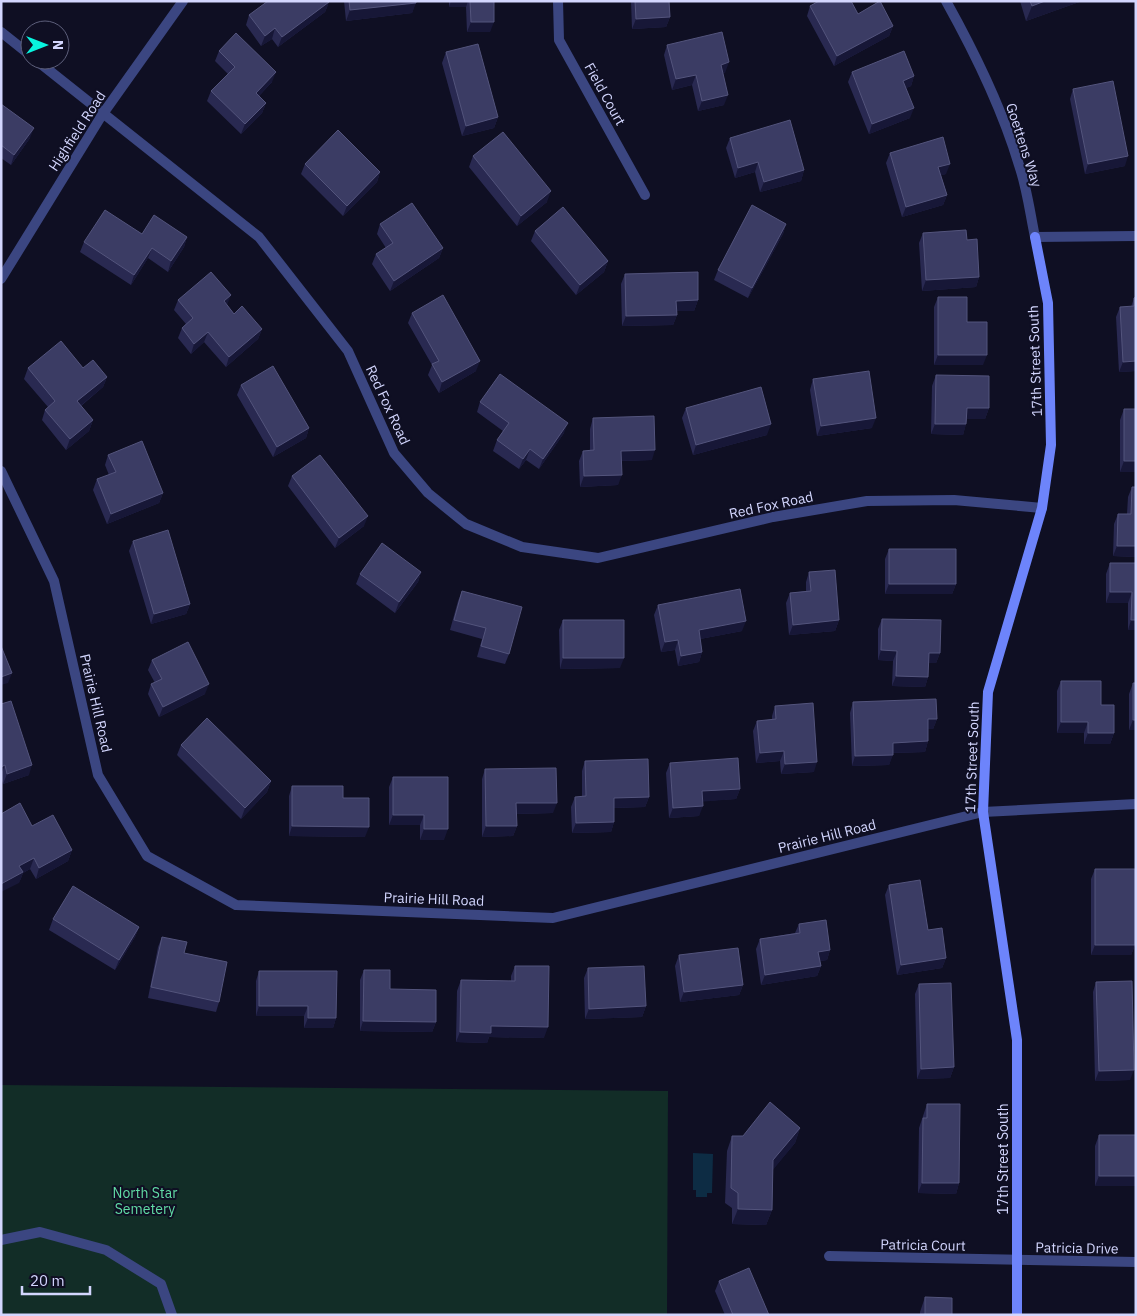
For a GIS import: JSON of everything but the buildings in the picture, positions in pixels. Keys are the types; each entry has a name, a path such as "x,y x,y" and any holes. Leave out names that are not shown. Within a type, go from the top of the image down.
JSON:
{"street":[{"name":"Highfield Road","path":"1,279 102,115 183,1"},
{"name":"Field Court","path":"558,1 559,40 645,195"},
{"name":"Goettens Way","path":"946,1 998,106 1020,166 1035,237"},
{"path":"1,32 20,47"},
{"name":"Red Fox Road","path":"48,70 102,115 259,237 348,350 394,453 428,493 466,524 522,547 598,558 773,518 867,501 954,500 1042,508"},
{"path":"1035,237 1136,236"},
{"name":"17th Street South","path":"1016,1315 1017,1040 983,812 988,692 1042,508 1051,445 1048,303 1035,237"},
{"name":"Prairie Hill Road","path":"1,471 54,581 98,775 147,856 236,905 553,918 983,812 1136,804"},
{"path":"1,1240 40,1232 106,1250 161,1284 172,1315"},
{"name":"Patricia Court","path":"829,1256 1017,1261"},
{"name":"Patricia Drive","path":"1017,1261 1136,1262"}],"green space":[{"name":"North Star Semetery","path":"1,1085 668,1091 667,1315 1,1315"}],"water":[{"path":"693,1153 713,1154 712,1193 707,1193 707,1197 696,1197 696,1190 693,1190"}]}
